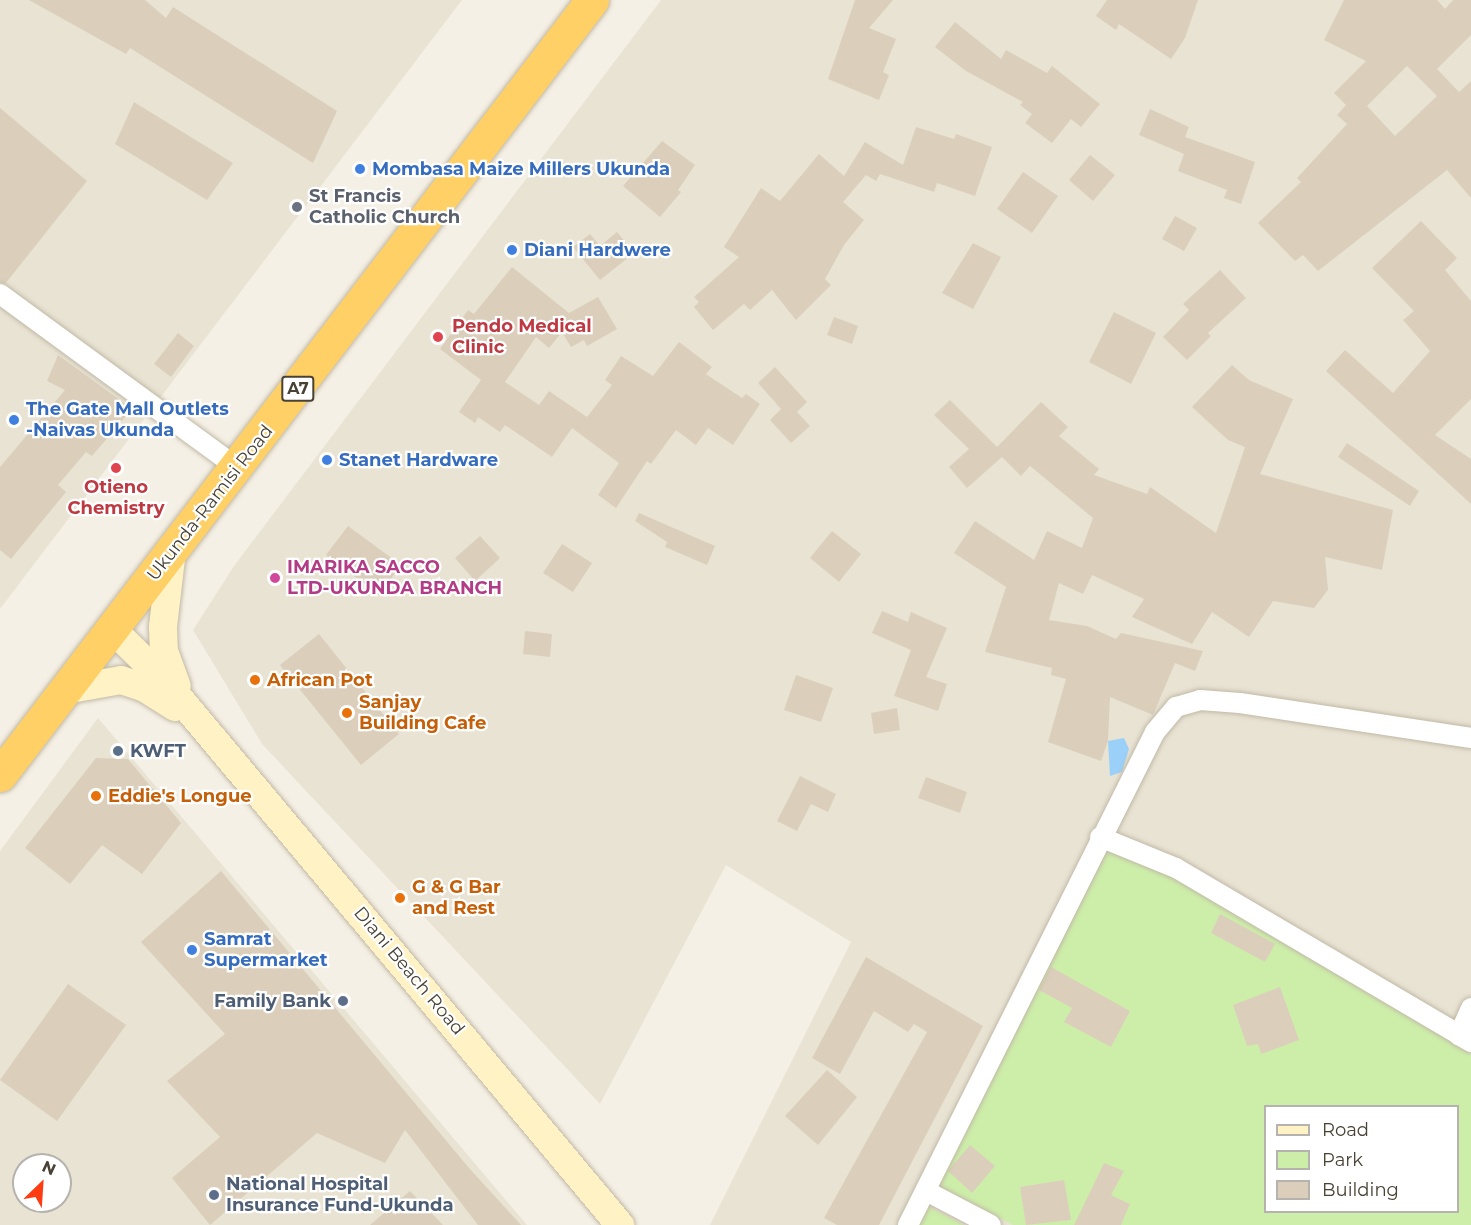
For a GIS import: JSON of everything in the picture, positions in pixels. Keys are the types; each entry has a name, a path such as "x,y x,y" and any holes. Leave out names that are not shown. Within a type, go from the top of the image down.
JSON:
{"highway":[{"name":"Ukunda-Ramisi Road","path":"0,775 172,550 238,468 592,0"}],"main road":[{"path":"172,550 163,627 164,651 170,672 194,720"},
{"path":"112,629 164,680 194,720"},
{"path":"65,690 121,680 154,693 194,720"},
{"name":"Diani Beach Road","path":"194,720 620,1225"}],"street":[{"path":"0,294 238,468"},
{"path":"908,1225 1101,837 1163,720 1176,707 1200,700 1471,738"},
{"path":"1101,837 1176,868 1465,1038 1471,1008"},
{"path":"926,1191 991,1225"}],"shaded area":[{"path":"0,0 462,0 0,609"},
{"path":"661,0 1471,0 1471,1225 710,1225 851,942 726,865 600,1104 262,744 193,630 234,566"},
{"path":"98,718 527,1225 0,1225 0,851"}],"green space":[{"path":"1107,850 1172,876 1471,1054 1471,1225 1013,1225 937,1185"},
{"path":"929,1207 964,1225 919,1225"}],"water":[{"path":"1124,738 1129,749 1122,772 1110,776 1108,741"}],"building":[{"path":"29,0 145,0 166,18 173,7 337,111 313,163 130,48 126,54"},
{"path":"855,0 893,0 869,28 896,39 883,72 889,75 879,100 828,79"},
{"path":"1107,0 1198,0 1185,38 1171,59 1119,24 1116,30 1096,16"},
{"path":"1344,0 1437,0 1445,9 1453,0 1471,0 1471,35 1437,69 1459,92 1471,81 1471,198 1447,170 1318,271 1303,255 1295,261 1258,223 1301,182 1297,178 1347,124 1337,115 1346,105 1334,93 1366,61 1324,40","holes":["1407,66 1437,96 1395,136 1367,106"]},
{"path":"955,22 1001,59 1006,50 1047,73 1052,66 1100,104 1081,127 1071,119 1052,143 1025,123 1032,114 1020,105 1023,102 966,71 935,47"},
{"path":"134,102 233,163 207,200 115,144"},
{"path":"0,108 87,181 5,284 0,282"},
{"path":"1150,109 1189,127 1185,137 1255,162 1241,204 1224,198 1227,190 1178,171 1184,154 1139,135"},
{"path":"916,127 954,139 956,134 992,147 975,196 937,183 934,192 880,174 876,181 866,175 843,202 864,220 844,245 825,279 831,285 796,320 772,290 750,310 744,304 713,330 694,307 699,302 694,297 739,257 724,247 761,188 780,201 819,154 844,176 865,142 903,165"},
{"path":"662,141 695,165 678,190 681,192 660,217 623,186"},
{"path":"1090,155 1115,175 1093,201 1069,180"},
{"path":"1023,172 1058,196 1032,233 997,209"},
{"path":"1175,216 1197,228 1184,251 1162,239"},
{"path":"1421,221 1457,258 1445,270 1471,301 1471,399 1435,435 1471,459 1471,504 1326,371 1345,350 1393,393 1430,351 1403,320 1414,311 1372,268"},
{"path":"617,232 634,253 600,280 573,247 590,234 600,246"},
{"path":"973,243 1001,257 973,309 942,293"},
{"path":"512,267 569,313 598,297 617,329 587,346 584,340 571,347 562,332 549,348 536,337 505,382 539,405 549,391 587,417 612,385 605,380 621,356 653,376 679,342 712,367 706,374 742,398 746,394 760,404 733,445 708,428 696,445 676,430 651,464 647,461 616,508 598,495 619,463 572,428 552,457 505,425 500,432 478,417 475,423 459,412 481,380 440,349 468,310 474,314"},
{"path":"1220,270 1246,298 1208,333 1211,336 1187,360 1163,337 1189,310 1183,304"},
{"path":"1114,312 1156,333 1131,384 1089,362"},
{"path":"834,317 858,326 852,344 827,335"},
{"path":"178,333 194,346 171,377 154,364"},
{"path":"58,355 132,409 92,456 86,452 58,485 66,492 11,559 0,550 0,467 65,390 47,381"},
{"path":"1232,365 1249,380 1293,399 1260,474 1393,510 1382,570 1325,557 1328,590 1314,608 1273,601 1249,637 1212,612 1192,644 1132,617 1144,599 1092,575 1083,594 1059,583 1049,620 1087,626 1116,639 1121,633 1203,651 1195,671 1175,663 1153,715 1110,697 1108,741 1101,761 1048,742 1066,679 1051,675 1052,668 985,652 1006,587 954,553 975,521 1034,560 1047,531 1082,548 1093,518 1030,466 1021,476 1002,457 967,488 949,467 969,449 934,415 950,400 997,447 1041,402 1068,427 1059,436 1099,469 1094,475 1147,494 1150,487 1216,533 1245,447 1228,440 1192,407"},
{"path":"775,367 807,402 797,412 810,426 791,443 770,420 781,409 758,383"},
{"path":"1347,443 1419,491 1410,506 1338,457"},
{"path":"639,513 715,546 707,565 665,547 667,542 635,521"},
{"path":"348,526 401,565 379,595 326,555"},
{"path":"832,531 861,554 839,582 810,558"},
{"path":"480,536 500,558 475,581 455,558"},
{"path":"562,544 592,563 573,592 543,573"},
{"path":"882,611 908,622 911,612 947,628 926,677 947,684 938,711 894,696 911,650 872,633"},
{"path":"525,631 552,634 550,657 523,654"},
{"path":"319,634 399,734 361,765 280,665"},
{"path":"796,675 833,688 821,722 784,710"},
{"path":"897,708 900,730 874,734 871,713"},
{"path":"96,758 128,759 181,823 142,874 102,845 70,884 25,848"},
{"path":"800,776 836,794 828,812 811,804 797,831 777,821"},
{"path":"926,777 967,792 960,813 918,798"},
{"path":"221,871 469,1168 521,1225 478,1225 405,1130 385,1163 317,1133 210,1225 172,1178 220,1137 167,1081 225,1034 141,942"},
{"path":"1220,914 1275,944 1265,962 1211,933"},
{"path":"866,957 983,1026 879,1225 837,1225 824,1218 927,1032 914,1024 908,1032 874,1011 840,1074 812,1058"},
{"path":"1051,967 1130,1011 1111,1047 1064,1022 1072,1008 1039,990"},
{"path":"68,984 126,1025 57,1121 0,1080"},
{"path":"1280,987 1299,1040 1261,1054 1258,1044 1247,1046 1233,1005"},
{"path":"827,1070 857,1097 818,1145 785,1116"},
{"path":"970,1145 995,1166 972,1193 948,1171"},
{"path":"1104,1163 1124,1171 1111,1195 1130,1204 1121,1225 1074,1225"},
{"path":"1064,1180 1071,1220 1026,1225 1020,1187"},
{"path":"410,1191 443,1225 370,1225"}],"place":[{"name":"Mombasa Maize Millers Ukunda","path":"360,169"},
{"name":"St Francis Catholic Church","path":"297,207"},
{"name":"Diani Hardwere","path":"512,250"},
{"name":"Pendo Medical Clinic","path":"438,337"},
{"name":"The Gate Mall Outlets -Naivas Ukunda","path":"14,420"},
{"name":"Stanet Hardware","path":"327,460"},
{"name":"Otieno Chemistry","path":"116,468"},
{"name":"IMARIKA SACCO LTD-UKUNDA BRANCH","path":"275,578"},
{"name":"African Pot","path":"255,680"},
{"name":"Sanjay Building Cafe","path":"347,713"},
{"name":"KWFT","path":"118,751"},
{"name":"Eddie's Longue","path":"96,796"},
{"name":"G & G Bar and Rest","path":"400,898"},
{"name":"Samrat Supermarket","path":"192,950"},
{"name":"Family Bank","path":"343,1001"},
{"name":"National Hospital Insurance Fund-Ukunda","path":"214,1195"}]}
